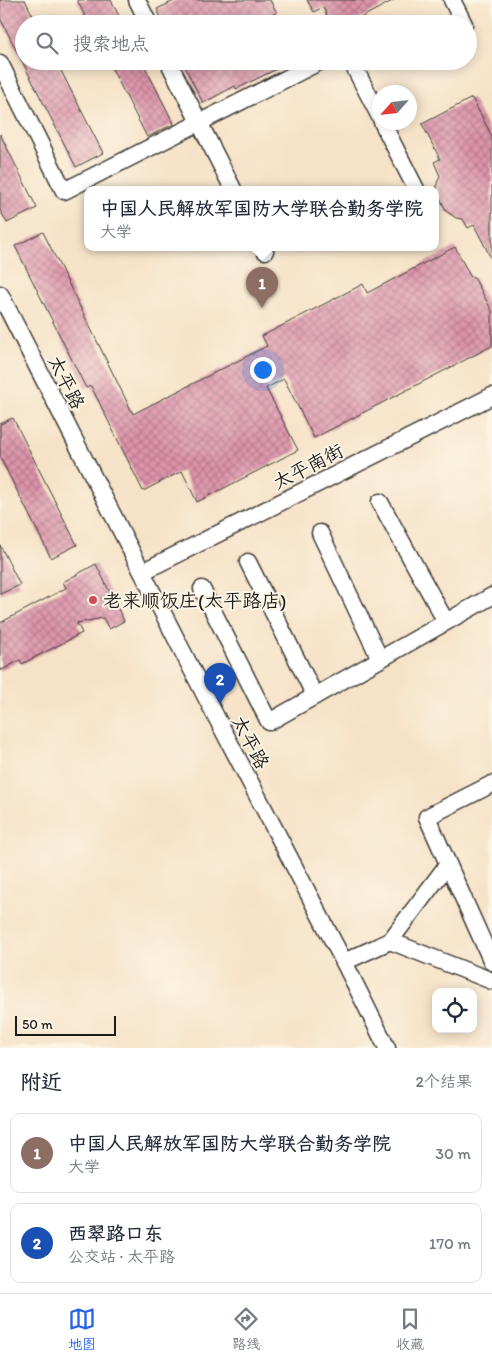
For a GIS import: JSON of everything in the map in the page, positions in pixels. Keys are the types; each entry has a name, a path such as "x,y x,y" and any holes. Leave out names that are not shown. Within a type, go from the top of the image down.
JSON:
{"street":[{"path":"137,0 144,15"},
{"path":"452,0 460,15"},
{"path":"0,63 64,191 303,70"},
{"path":"172,70 231,186"},
{"path":"356,70 372,102"},
{"path":"386,130 414,186"},
{"name":"太平路","path":"0,294 387,1048"},
{"name":"太平南街","path":"142,572 492,396"},
{"path":"380,502 446,622"},
{"path":"320,532 380,659"},
{"path":"248,562 314,696"},
{"path":"202,589 269,722 492,596"},
{"path":"492,784 427,817 492,962"},
{"path":"344,962 390,940 448,864"},
{"path":"390,940 492,981"}],"building":[{"path":"0,0 25,0 32,15 15,15 15,47 0,18"},
{"path":"77,0 111,0 118,15 84,15"},
{"path":"176,0 270,0 277,13 274,15 160,15 157,9"},
{"path":"307,0 394,0 366,15 327,15 323,7 314,12"},
{"path":"27,70 61,70 103,153 76,167"},
{"path":"113,70 147,70 174,124 147,137"},
{"path":"186,70 275,70 236,89 235,86 203,103"},
{"path":"472,98 492,136 492,260 474,225 468,228 463,219 456,218 446,211 439,195 437,183 440,176 434,162 440,159 422,124"},
{"path":"0,134 37,208 7,223 0,210"},
{"path":"43,232 133,414 267,346 262,336 363,284 367,293 455,247 470,276 475,279 492,311 492,346 314,438 284,379 266,388 298,450 197,502 182,471 143,491 91,386 86,388 15,246"},
{"path":"13,418 77,545 51,558 0,457 0,424"},
{"path":"0,545 20,585 0,594"},
{"path":"96,564 124,621 109,629 103,618 77,623 82,633 22,664 20,660 0,671 0,623 66,588 63,582"}],"place":[{"name":"中国人民解放军国防大学联合勤务学院","path":"262,308"},
{"name":"老来顺饭庄(太平路店)","path":"93,600"},
{"name":"西翠路口东","path":"220,704"}]}
